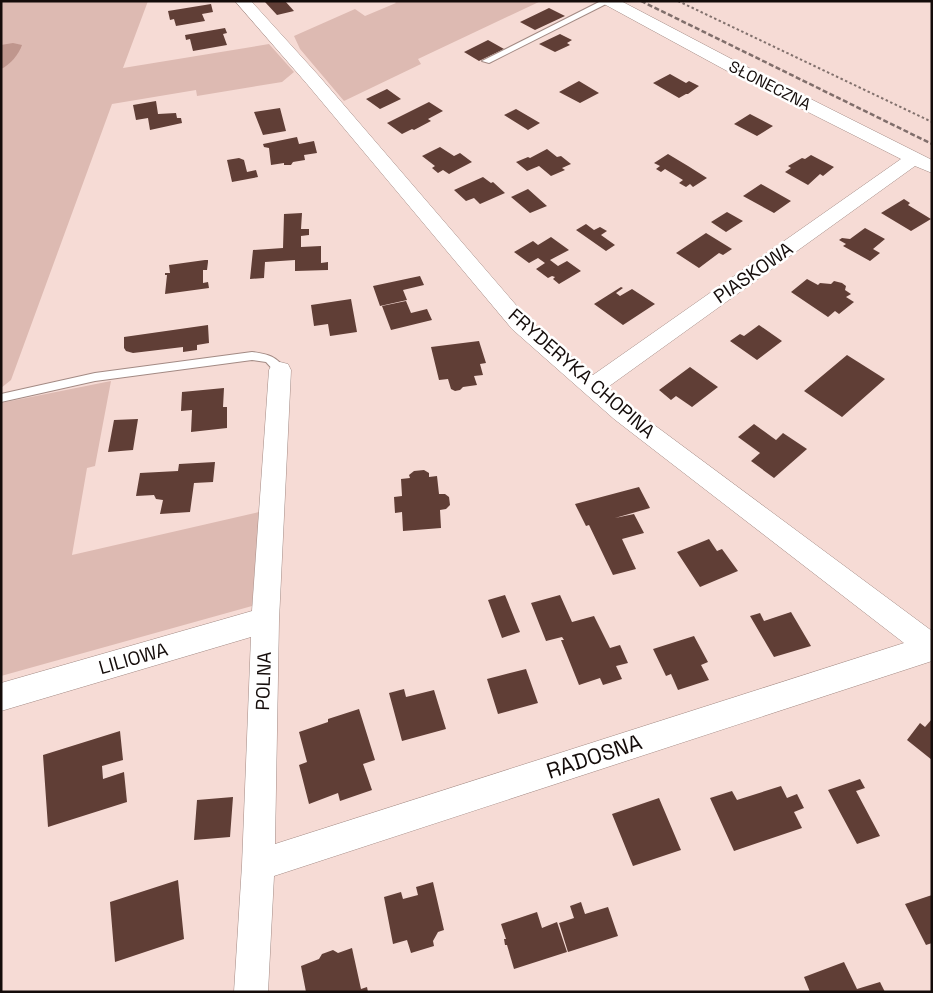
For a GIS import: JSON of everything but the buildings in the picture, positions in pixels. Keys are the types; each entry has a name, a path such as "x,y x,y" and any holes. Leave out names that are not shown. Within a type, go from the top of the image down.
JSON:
{"street":[{"name":"FRYDERYKA CHOPINA","path":"242,1 313,80 520,324 622,413 931,647"},
{"name":"SŁONECZNA","path":"608,1 923,162"},
{"name":"PIASKOWA","path":"592,387 923,162"},
{"name":"POLNA","path":"251,992 258,864 265,620 280,370"},
{"name":"LILIOWA","path":"1,697 265,620"},
{"name":"RADOSNA","path":"258,864 931,647"}],"lane":[{"path":"486,61 608,1"},
{"path":"3,398 95,377 252,356 269,358 280,370"}],"path":[{"path":"678,1 932,122"}],"shaded area":[{"path":"1,1 148,1 123,68 269,44 294,72 282,82 197,96 196,90 112,104 11,380 1,388"},
{"path":"394,1 541,1 418,59 421,64 344,101 300,49 294,36 355,9 365,16 396,3"},
{"path":"13,43 22,45 14,59 1,69 1,45"},
{"path":"111,381 95,466 87,468 72,555 259,512 252,606 1,676 1,403"}],"railway":[{"path":"641,1 932,144"}]}
